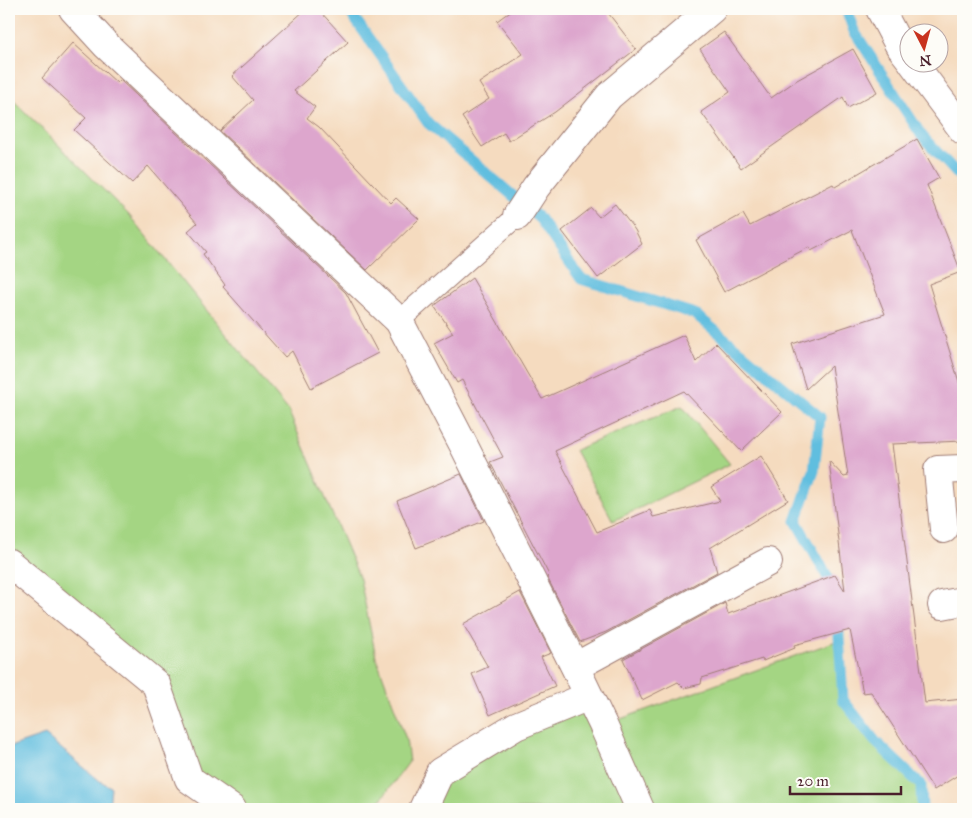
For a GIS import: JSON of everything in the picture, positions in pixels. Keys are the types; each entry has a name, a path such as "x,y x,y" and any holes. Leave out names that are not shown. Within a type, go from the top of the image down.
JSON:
{"street":[{"path":"73,9 106,46 399,321 576,667 640,809"},
{"path":"517,216 536,187 609,96 712,9"},
{"path":"880,9 900,46"},
{"path":"920,72 963,130"},
{"path":"944,529 938,470 963,469"},
{"path":"576,667 768,562"},
{"path":"9,563 156,684 189,779 232,809"},
{"path":"423,809 440,772 516,726 589,696"}],"lane":[{"path":"399,321 517,216"}],"green space":[{"path":"9,96 128,214 288,410 360,579 376,657 406,739 409,762 374,809 232,809 189,779 156,684 9,563"},
{"path":"682,406 730,464 613,521 575,450"},
{"path":"839,640 843,700 875,741 921,785 922,809 423,809 440,772 589,696 604,725"}],"water":[{"path":"45,735 100,781 111,787 109,809 9,809 10,747"}],"building":[{"path":"306,9 318,9 348,42 294,91 315,107 307,118 319,127 391,203 396,198 419,219 367,270 220,131 253,100 232,76"},
{"path":"513,9 605,9 636,49 555,112 509,141 504,133 482,147 462,117 489,99 479,83 523,54 497,21"},
{"path":"724,32 771,98 797,80 853,49 877,92 848,108 843,97 741,168 701,112 730,92 700,49"},
{"path":"73,43 117,83 120,80 346,293 378,353 311,388 292,351 285,357 223,287 225,285 203,254 206,252 188,231 197,223 148,166 132,183 74,130 86,118 42,78"},
{"path":"917,139 939,178 927,185 961,272 929,284 963,395 963,441 892,444 925,703 963,699 963,772 934,790 871,692 863,693 850,630 794,645 795,648 763,661 762,659 702,678 701,684 684,688 678,682 642,700 623,659 725,603 728,614 835,575 845,591 829,461 844,477 848,476 831,366 806,389 792,344 885,314 852,230 811,251 809,247 724,292 696,240 743,214 750,226 833,184 835,187"},
{"path":"615,204 635,230 642,244 598,278 562,231 591,208 599,217"},
{"path":"472,278 542,399 684,335 696,362 716,343 782,412 741,451 684,391 555,451 597,532 650,510 653,517 720,501 711,487 761,456 788,500 710,548 717,572 606,632 580,642 547,577 549,575 490,462 503,457 462,380 457,383 434,343 453,333 434,306"},
{"path":"461,474 484,521 416,548 397,501"},
{"path":"520,592 551,653 541,657 555,686 490,715 472,674 488,667 463,624"}],"waterway":[{"path":"348,9 428,123 540,219 581,279 695,314 820,417 814,471 796,521 835,590"},
{"path":"846,9 854,31 922,136 963,180"},
{"path":"838,619 843,700 875,741 921,785 922,809"}]}
